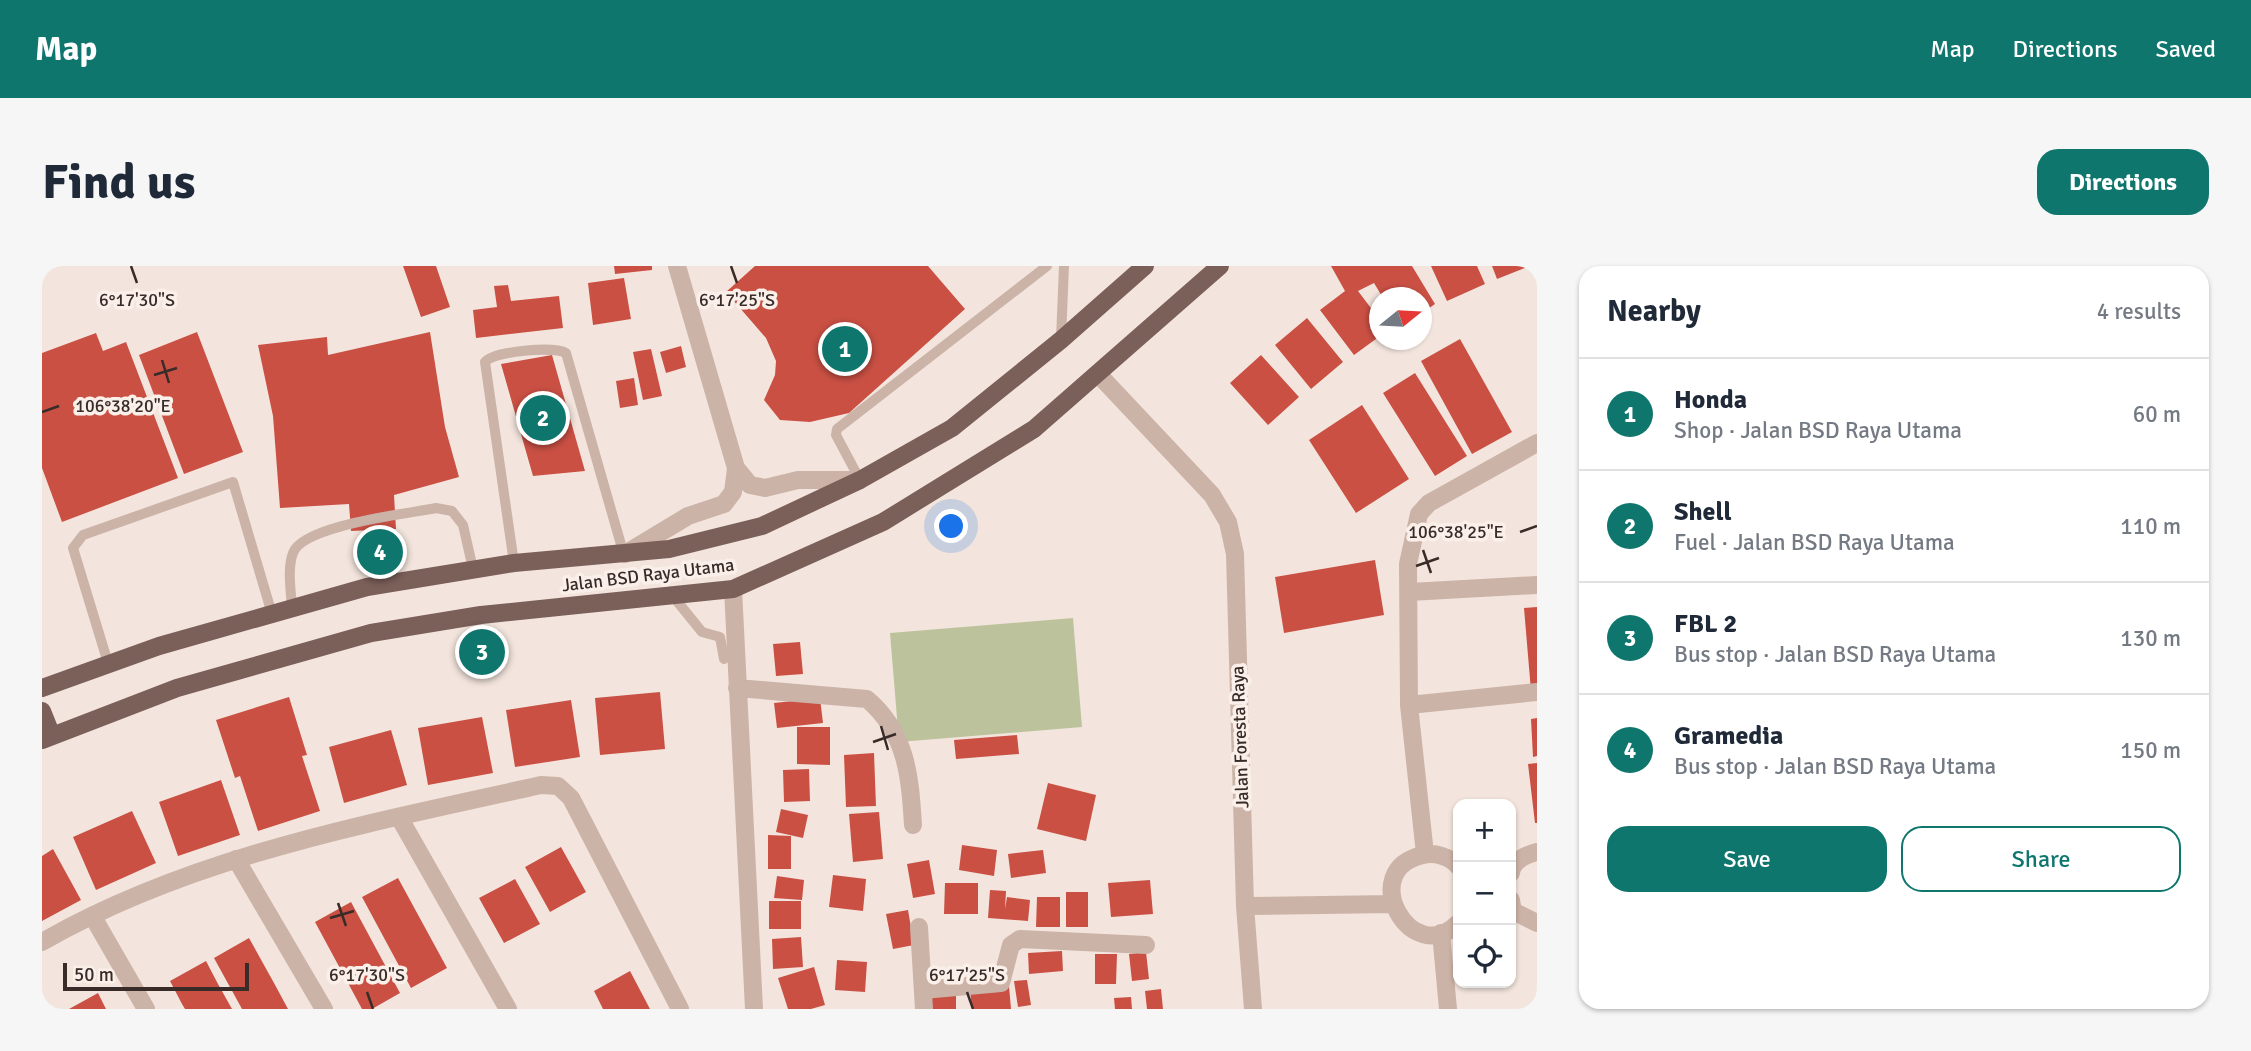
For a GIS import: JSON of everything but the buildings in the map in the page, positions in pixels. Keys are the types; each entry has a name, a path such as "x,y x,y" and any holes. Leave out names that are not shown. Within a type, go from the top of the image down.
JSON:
{"main road":[{"name":"Jalan BSD Raya Utama","path":"42,688 108,663 367,587 514,563 669,549 762,526 860,480 952,428 1061,340 1145,266"},
{"name":"Jalan BSD Raya Utama","path":"47,738 177,688 371,633 481,615 733,589 883,522 948,485 1034,429 1220,266"},
{"path":"42,711 47,738"}],"street":[{"path":"677,266 736,468 750,485 765,488 797,480 860,480"},
{"name":"Jalan Foresta Raya","path":"1099,374 1196,475 1228,522 1235,554 1245,906 1253,1009"},
{"path":"1424,855 1409,705 1408,564 1419,514 1429,503 1537,443"},
{"path":"624,555 688,516 724,504 733,492 736,468"},
{"path":"1410,593 1537,585"},
{"path":"733,589 754,1009"},
{"path":"737,688 867,699 883,715 906,755 913,825"},
{"path":"1409,705 1537,692"},
{"path":"42,942 153,890 236,859 399,817 541,785 558,786 571,798 680,1009"},
{"path":"399,817 508,1009"},
{"path":"1516,864 1526,855 1537,852"},
{"path":"1453,863 1441,855 1424,855 1410,860 1398,871 1391,887 1392,904 1399,918 1410,929 1425,934 1441,933 1455,925"},
{"path":"236,859 324,1009"},
{"path":"1245,906 1392,904"},
{"path":"1516,912 1537,923"},
{"path":"93,917 146,1009"},
{"path":"919,927 924,1009"},
{"path":"1441,933 1448,1009"},
{"path":"923,990 1001,983 1011,945 1020,939 1146,945"}],"lane":[{"path":"860,480 836,435 837,429 1047,266"},
{"path":"1061,340 1064,266"},
{"path":"514,563 485,362 496,354 507,353 554,350 566,354 624,555"},
{"path":"108,663 73,548 77,541 83,535 233,482 272,614"},
{"path":"292,608 290,562 293,550 305,538 331,529 436,508 452,511 463,525 473,569"},
{"path":"672,595 702,632 720,637 724,659"}],"green space":[{"path":"1073,618 1082,727 899,742 890,633"}],"place":[{"name":"Honda","path":"845,349"},
{"name":"Shell","path":"543,418"},
{"name":"Gramedia","path":"380,552"},
{"name":"FBL 2","path":"482,652"}]}
